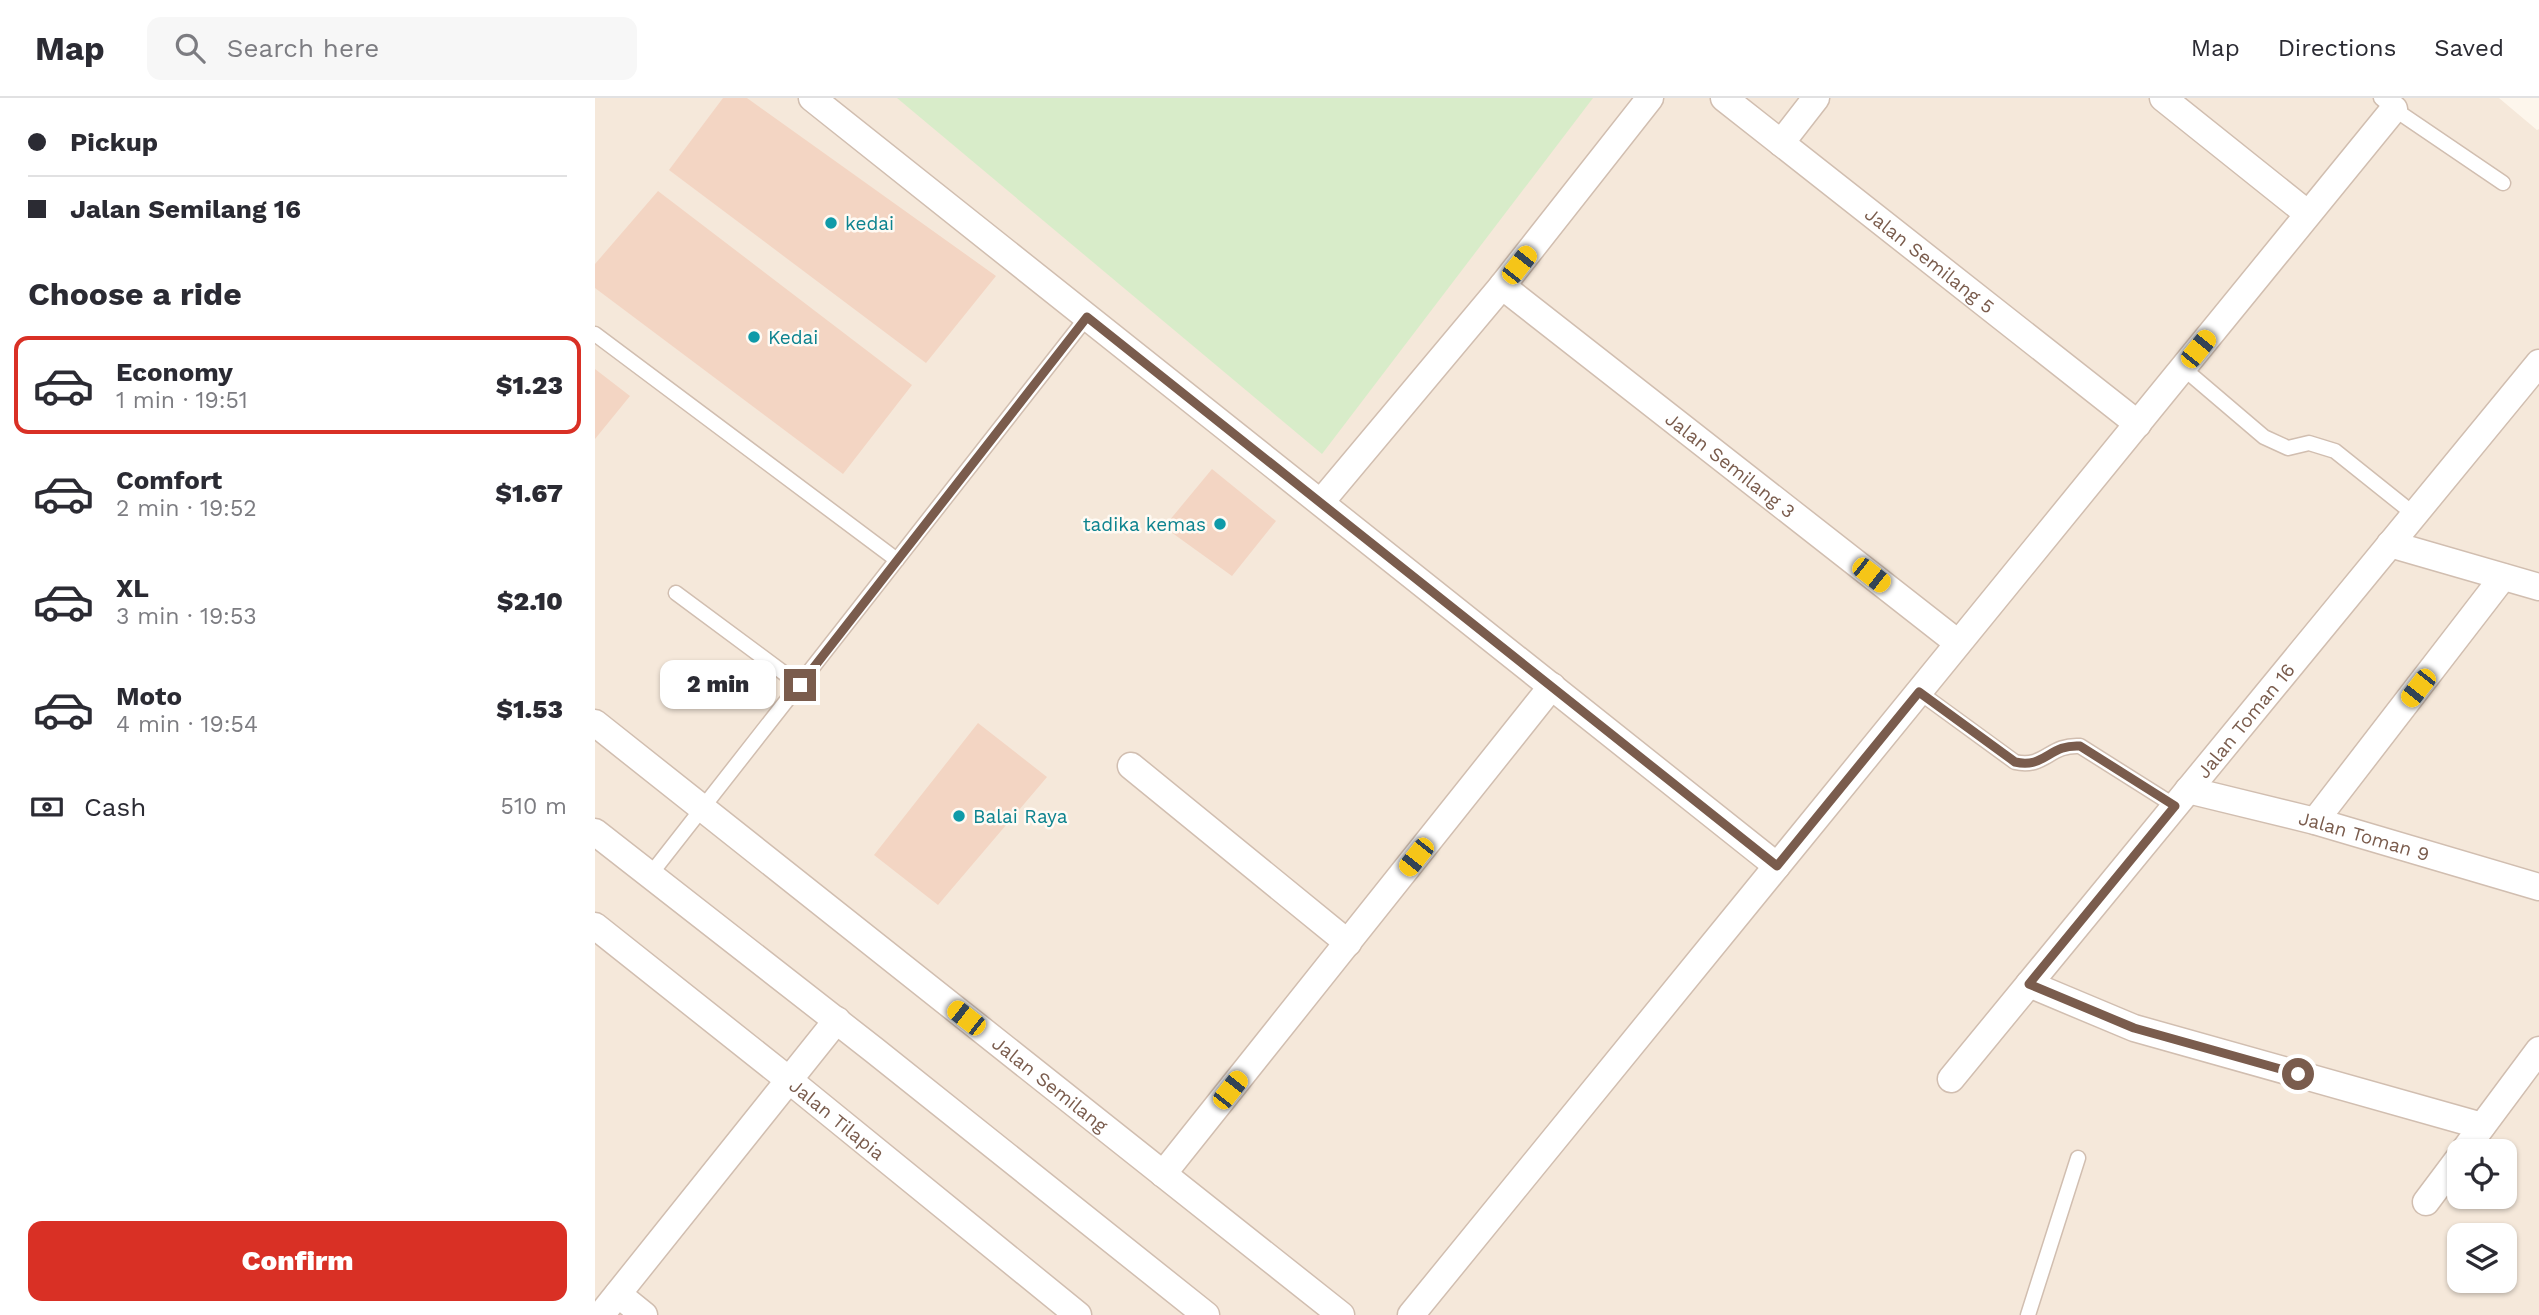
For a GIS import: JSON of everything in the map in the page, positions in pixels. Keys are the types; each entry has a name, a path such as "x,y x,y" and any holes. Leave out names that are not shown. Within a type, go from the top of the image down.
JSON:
{"street":[{"path":"813,98 1777,866"},
{"path":"1321,502 1502,286 1650,98"},
{"name":"Jalan Semilang 5","path":"1724,98 2138,424"},
{"path":"1781,143 1816,98"},
{"path":"2163,98 2308,214"},
{"path":"1411,1315 2308,214 2387,104"},
{"name":"Jalan Semilang 3","path":"1502,286 1958,643"},
{"name":"Jalan Toman 16","path":"1951,1079 2539,363"},
{"path":"2391,544 2539,587"},
{"path":"2315,821 2503,577"},
{"path":"1163,1174 1552,687"},
{"name":"Jalan Semilang","path":"595,723 1341,1315"},
{"path":"1131,766 1347,943"},
{"name":"Jalan Toman 9","path":"2182,798 2315,821 2539,887"},
{"path":"595,832 837,1020 1206,1315"},
{"name":"Jalan Tilapia","path":"595,926 789,1080 1073,1314"},
{"path":"2029,984 2134,1028 2482,1126"},
{"path":"601,1315 837,1020"},
{"path":"2472,1139 2539,1050"},
{"path":"2426,1202 2447,1174"},
{"path":"618,1294 644,1315"}],"lane":[{"path":"2387,104 2503,183"},
{"path":"650,875 1087,317"},
{"path":"595,334 897,560"},
{"path":"2183,368 2264,437 2288,448 2309,443 2336,451 2415,515"},
{"path":"676,593 800,685"},
{"path":"1919,692 2015,762 2034,764 2058,748 2067,745 2080,746 2182,798"},
{"path":"2028,1315 2078,1158"}],"shaded area":[{"path":"595,98 2499,98 2539,129 2539,1315 595,1315"}],"green space":[{"path":"897,98 1593,98 1322,454"}],"building":[{"name":"kedai","path":"723,98 747,98 996,276 926,363 669,170"},
{"name":"Kedai","path":"658,191 912,385 843,474 595,288 595,264"},
{"path":"595,369 630,396 595,439"},
{"name":"tadika kemas","path":"1212,469 1276,521 1232,576 1164,527"},
{"name":"Balai Raya","path":"978,723 1047,777 938,905 874,855"}],"place":[{"name":"kedai","path":"831,223"},
{"name":"Kedai","path":"754,337"},
{"name":"tadika kemas","path":"1220,524"},
{"name":"Balai Raya","path":"959,816"}],"route":[{"path":"800,685 1087,317 1777,866 1919,692 2015,762 2034,764 2058,748 2067,745 2080,746 2175,806 2029,984 2134,1028 2298,1074"}]}
